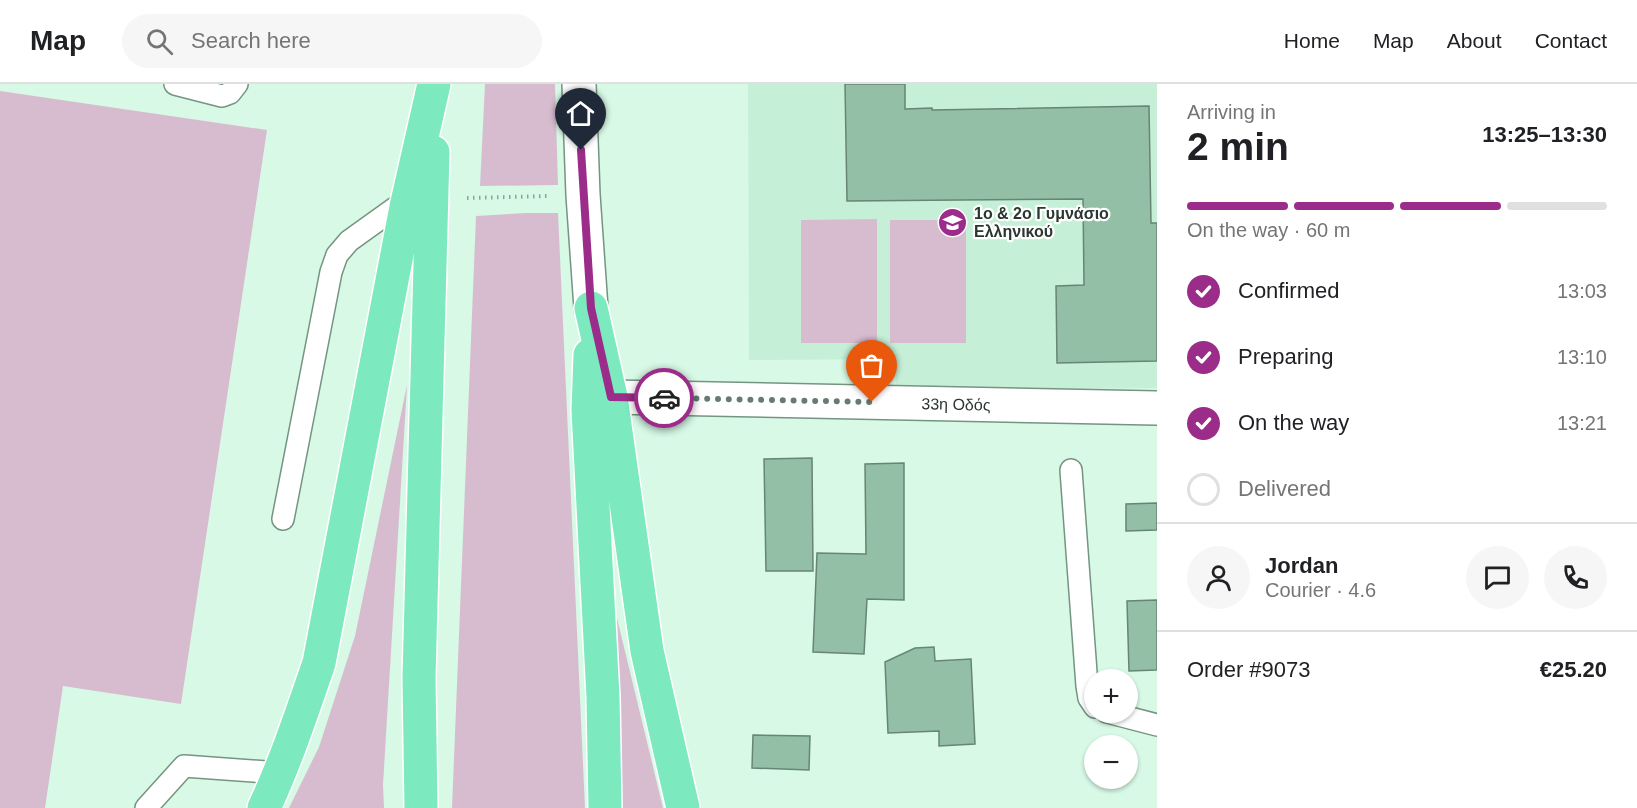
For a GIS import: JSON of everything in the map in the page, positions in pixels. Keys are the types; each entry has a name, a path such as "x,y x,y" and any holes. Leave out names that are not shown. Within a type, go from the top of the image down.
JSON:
{"main road":[{"path":"264,808 280,773 319,663 418,204 434,84"},
{"path":"418,204 421,808"},
{"path":"591,308 611,397 647,651 683,808"},
{"path":"591,308 588,410 603,697 605,808"}],"street":[{"path":"579,84 583,195 591,308"},
{"name":"33η Οδός","path":"611,397 1157,408"}],"lane":[{"path":"175,84 222,96 230,93 237,84"},
{"path":"283,519 331,272 337,255 348,241 395,208 418,204"},
{"path":"1071,470 1086,669"},
{"path":"1138,719 1157,724"},
{"path":"146,808 184,766 280,773"}],"path":[{"path":"418,204 464,198 583,195"}],"shaded area":[{"path":"485,84 555,84 558,185 480,186"},
{"name":"1ο & 2ο Γυμνάσιο Ελληνικού","path":"748,84 1157,84 1157,388 896,390 895,359 749,360"},
{"path":"0,91 267,130 181,704 63,686 45,808 0,808"},
{"path":"558,213 585,808 452,808 476,216"},
{"path":"877,219 877,343 801,343 801,220"},
{"path":"890,220 966,220 966,343 890,343"},
{"path":"407,385 383,785 384,808 289,808 319,747 355,636"},
{"path":"615,610 663,808 616,808"}],"building":[{"path":"845,84 905,84 905,109 1149,106 1151,223 1157,223 1157,361 1057,363 1056,286 1084,285 1083,199 847,201"},
{"path":"812,458 813,571 766,571 764,459"},
{"path":"904,463 904,600 867,599 864,654 813,652 817,553 866,554 865,464"},
{"path":"1157,503 1157,530 1126,531 1126,504"},
{"path":"1157,600 1157,670 1129,669 1127,601"},
{"path":"934,647 935,661 971,659 975,744 939,746 939,731 888,733 885,662 915,648"},
{"path":"753,735 810,736 809,770 752,768"}],"way so far":[{"path":"664,398 872,402"}],"place":[{"name":"1ο & 2ο Γυμνάσιο Ελληνικού","path":"953,222"}],"route":[{"path":"581,150 591,308 611,397 664,398"}]}
